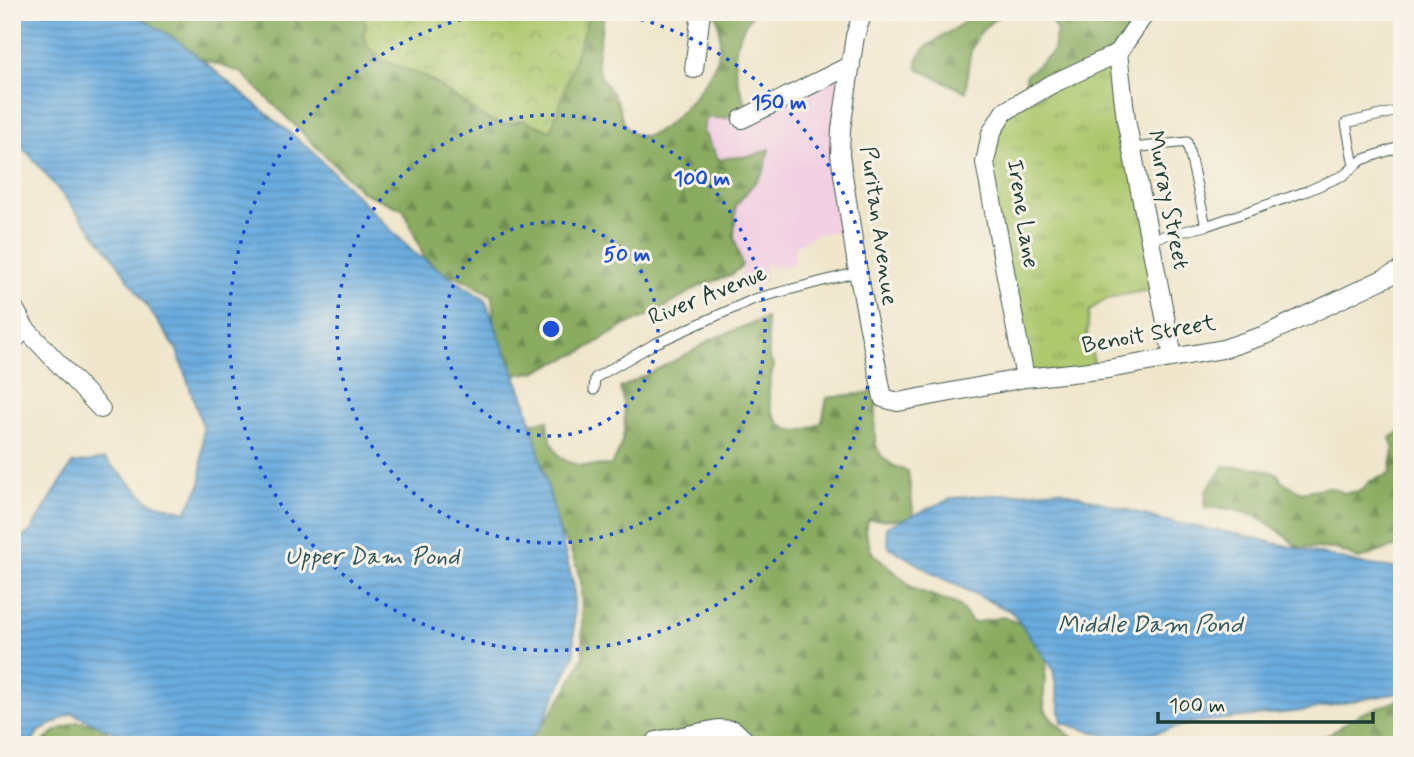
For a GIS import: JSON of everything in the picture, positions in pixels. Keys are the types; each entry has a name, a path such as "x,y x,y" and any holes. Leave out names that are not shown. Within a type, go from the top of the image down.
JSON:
{"street":[{"path":"694,69 701,12"},
{"name":"Puritan Avenue","path":"863,12 851,65 841,155 858,272 883,398 890,401"},
{"path":"1118,53 1146,12"},
{"name":"Murray Street","path":"1118,53 1133,148 1173,356"},
{"name":"Irene Lane","path":"1026,378 985,163 991,133 1004,112 1050,85 1118,53"},
{"path":"743,119 851,65"},
{"name":"Benoit Street","path":"890,401 898,402 1026,378 1108,369 1223,349 1265,335 1402,270"},
{"path":"12,304 24,328 101,409"},
{"path":"12,343 24,328"},
{"path":"656,741 718,729 734,730 750,745"}],"lane":[{"path":"1354,166 1346,123 1402,110"},
{"path":"1133,148 1187,142 1206,226"},
{"path":"1150,239 1206,226 1307,191 1344,175 1362,160 1402,146"},
{"name":"River Avenue","path":"594,390 595,378 642,351 754,299 858,272"}],"shaded area":[{"path":"841,69 848,230 817,234 795,246 794,265 774,267 764,262 765,281 750,290 742,286 742,266 734,236 736,205 764,171 768,149 749,159 733,156 719,160 703,131 705,120 742,118"}],"green space":[{"path":"125,12 359,12 367,24 363,36 377,54 385,59 420,74 487,117 499,122 523,120 550,131 587,21 587,12 604,12 598,70 617,102 627,128 634,134 645,136 657,132 682,111 711,72 718,56 720,32 717,15 708,15 708,12 754,12 739,37 735,61 739,85 750,112 742,118 708,118 703,131 719,160 749,156 769,149 764,171 736,205 734,236 742,266 731,275 700,286 581,352 534,372 507,376 495,348 492,295 459,277 442,273 424,257 404,210 362,192 242,73 193,56"},
{"path":"359,12 587,12 587,21 551,131 523,120 502,125 483,117 428,78 382,60 370,49 363,36 367,24"},
{"path":"980,12 1006,12 985,27 973,45 966,92 918,69 917,60 926,47"},
{"path":"1046,12 1137,14 1116,54 1031,94 1025,76 1052,53 1057,32"},
{"path":"1116,54 1157,288 1112,297 1089,312 1087,336 1096,368 1024,376 997,243 992,205 991,140 998,118"},
{"path":"766,318 769,357 774,367 770,381 771,408 784,427 794,430 807,429 822,422 827,398 880,391 874,430 877,448 888,462 908,471 914,519 868,520 865,531 871,551 914,589 959,605 973,623 1003,617 1047,634 1044,705 1057,724 1082,745 519,745 547,719 567,689 583,657 581,581 570,548 541,503 525,425 548,420 553,446 566,461 585,466 611,465 623,438 624,407 620,388 710,340"},
{"path":"1402,431 1402,544 1359,559 1336,549 1297,547 1277,529 1244,512 1205,508 1206,491 1224,466 1258,468 1278,474 1281,481 1301,492 1329,487 1344,493 1361,491 1370,481 1390,474 1394,449 1390,438"},
{"path":"1402,697 1402,745 1303,745 1304,738 1324,737 1349,720"},
{"path":"77,722 105,725 111,745 40,745 54,732"}],"water":[{"name":"Upper Dam Pond","path":"12,12 132,12 180,42 313,152 413,252 485,300 526,403 574,587 574,656 541,727 523,745 130,745 126,738 72,713 37,733 31,745 12,745 12,543 30,532 72,464 105,459 150,502 186,512 201,483 203,427 177,350 109,251 29,154 12,140"},
{"name":"Middle Dam Pond","path":"1059,490 1165,521 1241,535 1362,564 1402,569 1402,692 1302,711 1196,722 1125,741 1062,723 1053,669 1012,612 936,575 889,547 886,527 953,498"}]}
